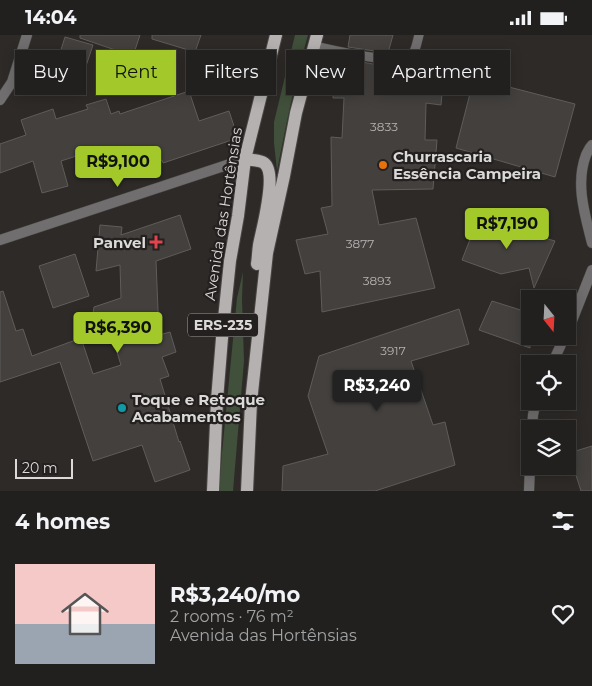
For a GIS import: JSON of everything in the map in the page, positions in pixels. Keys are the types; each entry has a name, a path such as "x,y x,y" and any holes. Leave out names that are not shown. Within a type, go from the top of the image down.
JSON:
{"main road":[{"name":"Avenida das Hortênsias","path":"213,491 217,399 230,261 245,159 276,35"},
{"name":"ERS-235","path":"246,491 251,402 267,253 296,113 315,41"},
{"path":"245,159 263,163 268,168 270,177 268,203 259,244 255,291 257,347"}],"street":[{"path":"0,100 12,82 27,35"},
{"path":"592,145 584,162 581,179 582,197 592,243"},
{"path":"0,240 245,159"},
{"path":"576,311 592,270"},
{"path":"529,491 530,475"}],"lane":[{"path":"315,41 373,57 401,59 414,54 419,35"}],"green space":[{"path":"295,35 308,35 304,50 291,50"},
{"path":"286,72 286,95 293,95 277,171 274,122"},
{"path":"243,272 244,361 233,491 219,491 237,298"}],"building":[{"path":"80,35 140,35 135,50 115,50 80,38"},
{"path":"152,35 201,35 196,50 188,50 152,39"},
{"path":"350,35 393,35 389,50 374,51 348,47"},
{"path":"65,37 93,45 86,66 86,50 61,50"},
{"path":"364,62 374,64 374,95 442,95 441,105 426,103 425,140 437,140 433,189 372,190 379,225 416,218 435,288 322,312 320,271 305,274 296,240 328,234 321,208 332,206 331,137 342,138 344,98 333,98 333,95 364,95"},
{"path":"510,87 575,104 555,177 456,148 470,95 510,95"},
{"path":"186,92 186,95 190,95 199,121 229,111 238,138 163,163 162,160 139,167 137,160 108,170 101,148 61,161 68,186 42,193 33,161 0,173 0,144 26,135 21,120 53,109 56,119 88,109 86,105 106,99 111,114 119,111 120,114"},
{"path":"180,215 191,249 156,261 159,335 170,332 176,352 162,357 169,376 160,379 179,442 190,470 155,482 142,445 93,461 60,362 0,382 0,292 3,291 16,331 23,329 32,356 81,338 93,374 121,365 111,333 98,336 92,320 94,307 121,298 120,265 96,271 100,225 122,227 121,235"},
{"path":"478,219 555,241 534,288 529,268 501,274 462,260"},
{"path":"75,254 89,296 53,308 39,266"},
{"path":"492,301 521,310 521,345 479,330"},
{"path":"459,309 469,344 411,361 433,425 445,422 455,465 375,491 282,491 283,466 328,454 308,396 319,356"},
{"path":"592,446 592,491 581,491 576,475 576,451"}],"place":[{"name":"Churrascaria Essência Campeira","path":"383,165"},
{"name":"Panvel","path":"156,242"},
{"name":"Toque e Retoque Acabamentos","path":"122,408"}]}
